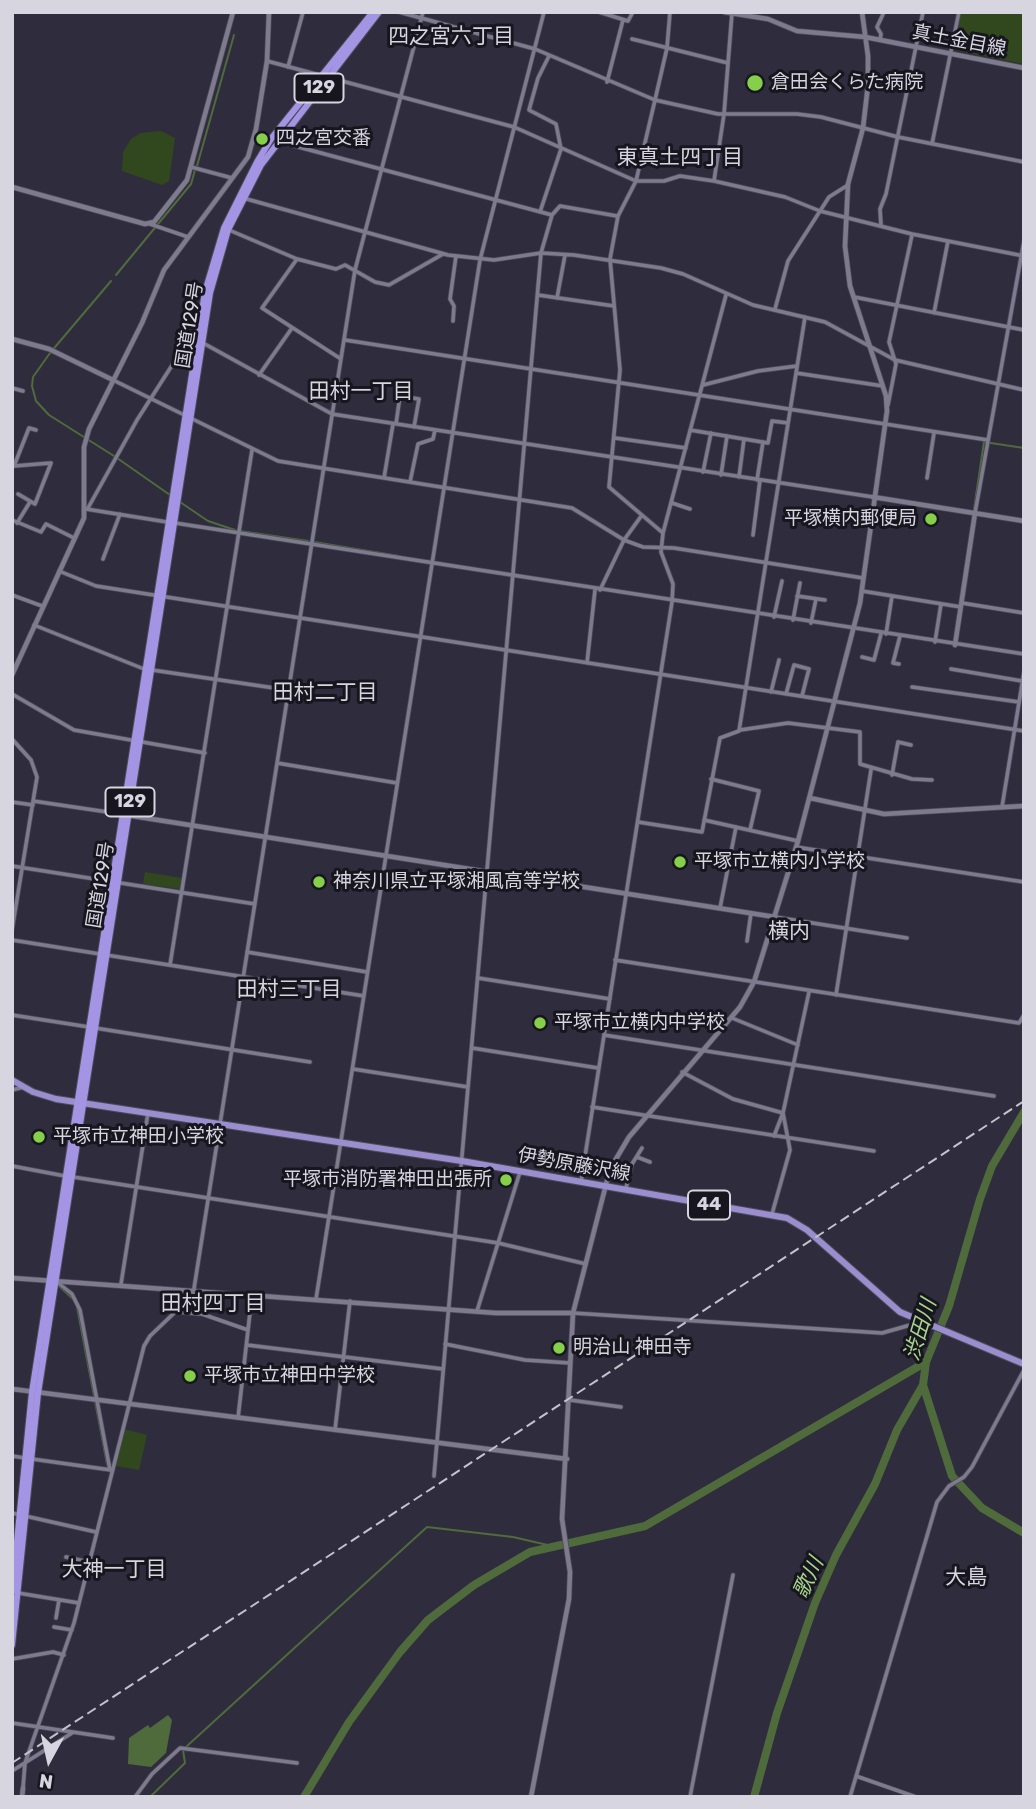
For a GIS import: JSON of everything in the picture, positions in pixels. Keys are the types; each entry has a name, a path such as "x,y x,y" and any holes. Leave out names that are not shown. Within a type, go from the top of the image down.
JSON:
{"highway":[{"name":"国道129号","path":"259,164 373,12"},
{"name":"国道129号","path":"188,416 194,357 199,345 198,331 210,267 240,197 259,164 324,78 379,12"},
{"name":"国道129号","path":"12,1645 19,1515 35,1392 199,345 226,229"}],"main road":[{"name":"伊勢原藤沢線","path":"12,1080 44,1096 80,1103 462,1161 606,1185 681,1201 772,1214 800,1224 887,1303 923,1322 1024,1364"}],"street":[{"path":"155,226 191,167 233,12"},
{"path":"12,675 86,509 86,437 145,315 161,275 248,157 256,129 267,61 270,12"},
{"path":"288,67 303,12"},
{"path":"399,12 535,49 654,100 724,114 797,114 1024,162"},
{"path":"22,1797 25,1763 80,1603 144,1346 150,1336 193,1295 355,270 423,12"},
{"path":"316,1299 480,260 544,12"},
{"path":"599,12 628,21 633,12"},
{"path":"663,533 609,487 620,383 610,259 618,216 636,181 667,48 670,12"},
{"name":"真土金目線","path":"724,12 750,14 797,30 865,37 1024,68"},
{"path":"862,12 869,68 863,128 848,186 845,246 852,296 883,386 887,411"},
{"path":"880,40 881,34 877,27 884,12"},
{"path":"881,225 880,209 898,137 923,12"},
{"path":"932,144 959,12"},
{"path":"714,181 724,114 732,13"},
{"path":"607,82 622,20"},
{"path":"632,39 728,63"},
{"path":"540,212 561,149 556,124 529,110 538,78 549,56"},
{"path":"267,61 514,127 636,181 664,181 680,176 714,181 785,197 820,211 912,234 1022,256"},
{"path":"277,141 551,215"},
{"path":"248,157 259,164"},
{"path":"191,167 232,178"},
{"path":"775,310 788,261 829,197 848,186"},
{"path":"12,187 190,237"},
{"path":"240,197 456,256 480,260 541,253 565,254 610,259 683,274 726,295 825,322 895,360 1024,390"},
{"path":"434,1476 541,253 551,215 560,206 618,216"},
{"path":"226,229 297,259 336,269 345,265 375,282 389,285 437,254 445,253"},
{"path":"531,1797 569,1599 567,1550 562,1519 573,1313 613,1160 646,1115 730,1017 754,982 775,918 810,798 862,591 873,497 895,360 889,342 912,234"},
{"path":"934,313 948,241"},
{"path":"955,645 1006,327 1024,241"},
{"path":"557,298 565,254"},
{"path":"453,321 454,306 450,299 456,256"},
{"path":"297,259 262,306 341,359"},
{"path":"538,295 614,306"},
{"path":"581,1182 672,602 673,584 661,548 663,533 726,295"},
{"path":"852,296 1024,330"},
{"path":"739,731 805,317"},
{"path":"259,375 292,328"},
{"path":"86,509 91,505 118,453 151,399 194,331 198,331"},
{"path":"12,339 56,352 278,461 572,508 635,545 863,578"},
{"path":"345,340 988,440"},
{"path":"188,343 199,345 332,414 1024,521"},
{"path":"183,352 194,357"},
{"path":"702,386 758,371 797,366"},
{"path":"796,373 883,386"},
{"path":"12,388 23,391"},
{"path":"384,478 400,396 419,399 414,427"},
{"path":"690,430 768,443 772,421 788,423"},
{"path":"18,494 35,504 51,463 13,465 29,428 36,430"},
{"path":"410,482 418,444 433,439 435,430"},
{"path":"703,472 711,433"},
{"path":"927,478 934,433"},
{"path":"721,475 727,436"},
{"path":"615,438 685,448"},
{"path":"739,477 744,439"},
{"path":"753,535 763,442"},
{"path":"170,965 252,450"},
{"path":"30,502 15,521 41,532 46,524 75,538"},
{"path":"671,503 690,509"},
{"path":"86,509 853,630 1024,654"},
{"path":"103,558 120,514"},
{"path":"587,663 598,590 624,540 642,515"},
{"path":"59,570 96,586 1024,731"},
{"path":"774,617 782,581"},
{"path":"793,620 800,583"},
{"path":"862,591 941,604 1024,613"},
{"path":"12,595 42,606"},
{"path":"797,596 825,600"},
{"path":"862,657 874,660 884,634 892,596"},
{"path":"811,623 816,599"},
{"path":"935,642 941,604"},
{"path":"34,625 148,669 288,690"},
{"path":"898,664 893,663 900,636"},
{"path":"771,692 779,660"},
{"path":"786,694 794,665 809,669 802,696"},
{"path":"951,669 1022,681"},
{"path":"1002,807 1024,672"},
{"path":"912,687 1019,702"},
{"path":"12,694 74,730 205,753"},
{"path":"638,822 702,832 710,779 720,738 739,731 788,723 860,732 860,764 892,775 932,780"},
{"path":"12,739 35,766 33,803 12,930"},
{"path":"892,775 898,742 911,746"},
{"path":"277,763 397,783"},
{"path":"836,995 871,770"},
{"path":"710,779 759,791 750,830"},
{"path":"810,798 864,812 904,815 1024,806"},
{"path":"12,802 125,815 907,938"},
{"path":"704,819 797,844 1024,882"},
{"path":"720,908 736,827"},
{"path":"12,866 255,904"},
{"path":"747,941 751,914"},
{"path":"12,940 364,996"},
{"path":"247,952 368,972"},
{"path":"615,960 1019,1023 1024,1016"},
{"path":"478,978 610,999"},
{"path":"774,1136 783,1113 809,991"},
{"path":"12,1015 310,1062"},
{"path":"730,1017 798,1045"},
{"path":"604,1035 994,1096"},
{"path":"471,1048 598,1068"},
{"path":"352,1069 468,1087"},
{"path":"682,1072 733,1099 783,1113"},
{"path":"12,1090 24,1087"},
{"path":"592,1107 874,1151"},
{"path":"121,1284 148,1113"},
{"path":"772,1214 790,1150 783,1113"},
{"path":"626,1189 636,1157 642,1148"},
{"path":"636,1157 650,1162"},
{"path":"12,1166 498,1244 586,1264"},
{"path":"477,1311 520,1172"},
{"path":"12,1278 477,1311 573,1313 882,1333 923,1322"},
{"path":"52,1281 77,1301 112,1470"},
{"path":"238,1418 253,1294"},
{"path":"335,1430 350,1301"},
{"path":"175,1312 202,1314 248,1330"},
{"path":"445,1344 525,1360 570,1363"},
{"path":"247,1345 443,1369"},
{"path":"849,1797 937,1502 948,1486 964,1477 972,1467 1024,1370"},
{"path":"12,1389 567,1459"},
{"path":"570,1400 621,1407"},
{"path":"12,1457 112,1470"},
{"path":"19,1515 96,1532"},
{"path":"66,1557 89,1562"},
{"path":"690,1797 733,1575"},
{"path":"14,1592 80,1603"},
{"path":"57,1618 59,1600"},
{"path":"54,1627 72,1630"},
{"path":"12,1660 40,1654 64,1654"},
{"path":"12,1723 113,1738"},
{"path":"12,1771 74,1732"},
{"path":"135,1797 152,1774 185,1748 297,1763"},
{"path":"856,1776 916,1797"}],"shaded area":[{"path":"961,12 1024,12 1024,64 954,50"},
{"path":"161,131 175,138 169,181 162,185 122,171 123,152 131,139 141,133"},
{"path":"145,872 182,878 180,889 143,884"},
{"path":"124,1429 147,1435 139,1470 116,1466"},
{"path":"168,1715 172,1720 166,1753 151,1767 128,1764 129,1738"}],"waterway":[{"path":"197,166 234,35"},
{"path":"116,275 191,184 195,170"},
{"path":"111,281 50,353 33,377 32,386 36,401 49,415 114,456"},
{"path":"974,509 984,442 1024,448"},
{"path":"117,458 170,495"},
{"path":"180,502 208,521 235,530"},
{"path":"240,531 308,541"},
{"path":"314,542 399,556"},
{"name":"渋田川","path":"1024,1112 992,1166 949,1306 926,1362 923,1385 952,1476 982,1508 1024,1533"},
{"path":"60,1287 73,1299"},
{"path":"77,1307 107,1464"},
{"path":"304,1797 349,1722 400,1652 428,1620 474,1585 530,1552 645,1526 926,1362"},
{"name":"歌川","path":"754,1797 777,1713 815,1603 836,1555 875,1484 897,1430 923,1385"},
{"path":"150,1797 185,1763 183,1750 187,1746 427,1527 513,1537 552,1546"}],"railway":[{"path":"12,1763 1024,1101"}],"place":[{"name":"倉田会くらた病院","path":"755,83"},
{"name":"四之宮交番","path":"262,139"},
{"name":"平塚横内郵便局","path":"931,519"},
{"name":"平塚市立横内小学校","path":"680,862"},
{"name":"神奈川県立平塚湘風高等学校","path":"319,882"},
{"name":"平塚市立横内中学校","path":"540,1023"},
{"name":"平塚市立神田小学校","path":"39,1137"},
{"name":"平塚市消防署神田出張所","path":"506,1180"},
{"name":"明治山 神田寺","path":"559,1348"},
{"name":"平塚市立神田中学校","path":"190,1376"}],"district":[{"name":"四之宮六丁目","path":"451,37"},
{"name":"東真土四丁目","path":"680,158"},
{"name":"田村一丁目","path":"361,392"},
{"name":"田村二丁目","path":"325,693"},
{"name":"横内","path":"789,932"},
{"name":"田村三丁目","path":"289,990"},
{"name":"田村四丁目","path":"213,1304"},
{"name":"大神一丁目","path":"114,1570"},
{"name":"大島","path":"966,1578"}]}
